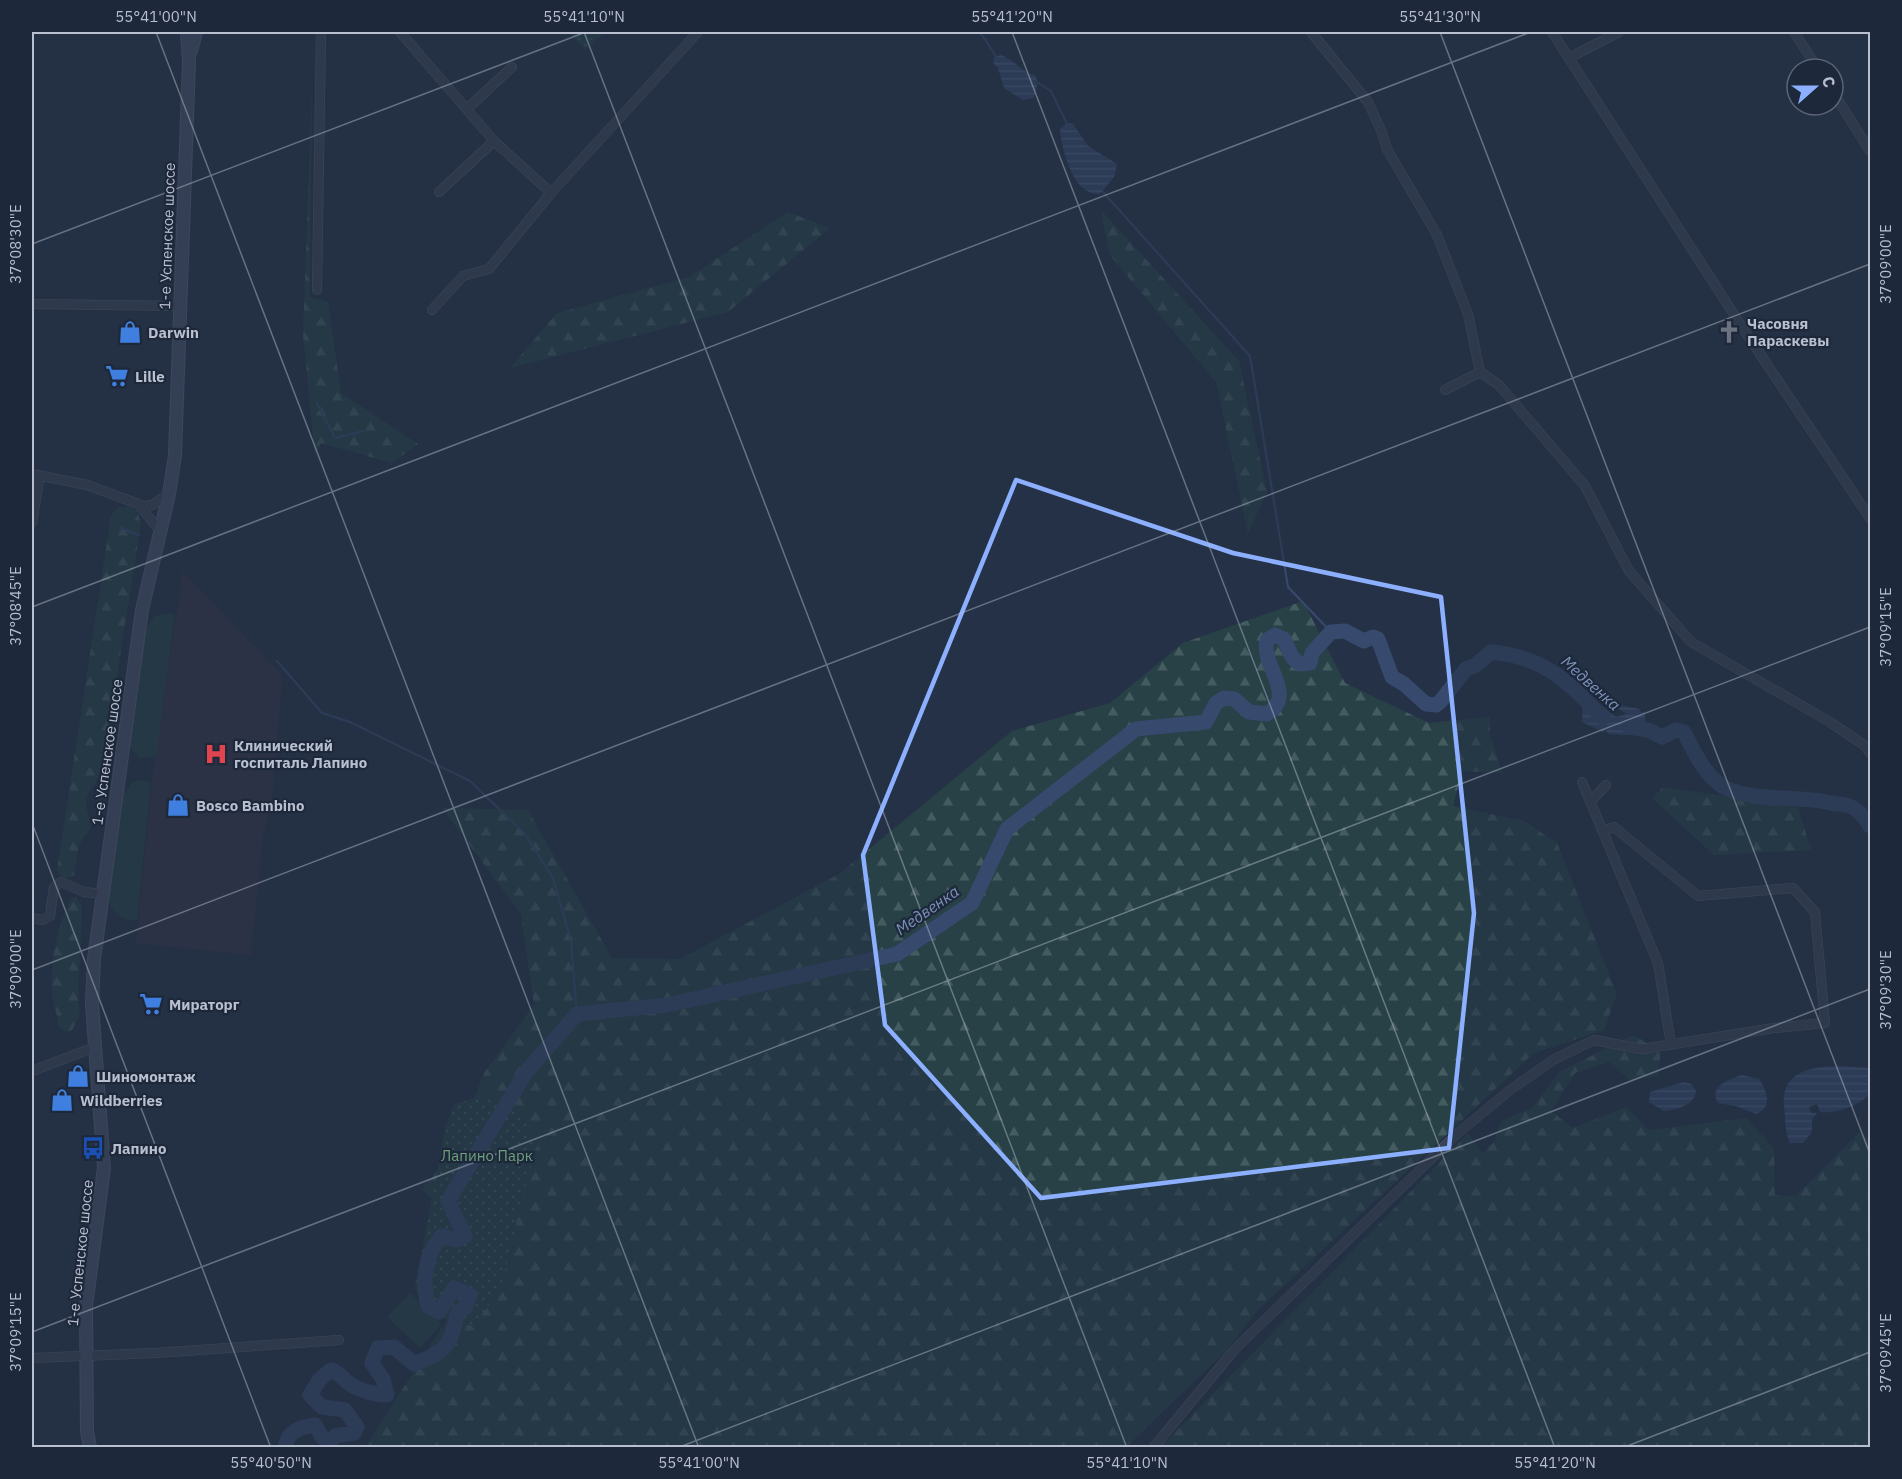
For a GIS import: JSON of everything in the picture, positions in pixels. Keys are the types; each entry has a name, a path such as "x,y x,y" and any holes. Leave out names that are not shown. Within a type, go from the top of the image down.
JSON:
{"main road":[{"name":"1-е Успенское шоссе","path":"90,1448 86,1306 104,1168 95,1047 93,974 142,610 169,494 175,445 189,62 187,32"},
{"name":"1-е Успенское шоссе","path":"189,62 196,32"}],"street":[{"path":"317,290 321,32"},
{"path":"432,310 463,276 489,269 550,194 698,32"},
{"path":"1311,32 1368,102 1382,130 1387,149 1437,235 1468,314 1480,372 1499,385 1585,486 1629,571 1691,642 1830,722 1864,745 1870,753"},
{"path":"1552,32 1750,340 1870,518"},
{"path":"1569,57 1619,32"},
{"path":"1794,32 1810,57"},
{"path":"404,33 494,141 550,194"},
{"path":"467,109 512,67"},
{"path":"1845,111 1870,151"},
{"path":"439,192 494,141"},
{"path":"32,304 180,306"},
{"path":"1444,390 1480,372"},
{"path":"32,523 36,474 87,485 138,504 152,505 169,494"},
{"path":"138,504 150,515 159,530"},
{"path":"1582,782 1658,963 1671,1045"},
{"path":"1590,802 1606,786"},
{"path":"1153,1448 1235,1349 1458,1133 1510,1090 1553,1060 1594,1040 1642,1049 1774,1028 1825,1023 1815,912 1793,888 1698,896 1614,827 1603,831"},
{"path":"32,918 43,920 50,916 54,887 61,882 84,892 103,894"},
{"path":"32,1071 95,1047"},
{"path":"32,1358 339,1340"}],"highlighted area":[{"path":"1016,480 1233,553 1441,597 1474,913 1449,1148 1041,1198 885,1025 863,855"}],"shaded area":[{"name":"Клинический госпиталь Лапино","path":"183,572 282,675 273,790 263,836 251,955 136,943 153,771"}],"green space":[{"path":"568,32 605,32 586,50"},
{"path":"312,85 310,297 328,302 341,393 418,444 392,463 321,443 315,457 303,334"},
{"path":"1101,210 1239,361 1267,492 1248,533 1216,382 1109,254"},
{"path":"788,212 830,228 728,312 510,368 557,313 689,277"},
{"path":"128,506 137,511 141,523 103,764 87,798 87,813 91,826 79,845 74,875 64,879 57,871 111,516 118,507"},
{"path":"1303,601 1345,683 1429,723 1490,717 1490,734 1502,773 1462,771 1453,806 1524,821 1557,843 1617,994 1604,1030 1534,1053 1258,1310 1225,1352 1126,1447 365,1448 446,1321 442,1209 422,1189 454,1149 484,1073 534,1005 521,914 442,808 528,810 612,958 680,959 839,874 1012,731 1110,703 1183,643"},
{"path":"175,614 156,757 139,758 130,747 130,737 147,626 155,616"},
{"path":"139,780 151,782 137,920 132,920 120,916 108,902 123,795 131,784"},
{"path":"1663,787 1798,807 1811,850 1714,855 1652,798"},
{"path":"76,897 82,907 78,1001 80,1015 72,1030 66,1032 58,1026 52,994 52,969 61,922 71,899"},
{"path":"1633,1035 1661,1051 1658,1076 1630,1080 1609,1062 1575,1073 1551,1111 1573,1128 1626,1107 1649,1130 1746,1118 1774,1148 1775,1195 1796,1196 1859,1133 1870,1139 1870,1447 1160,1448 1468,1133 1483,1153 1494,1142 1501,1121 1533,1107 1559,1072"},
{"name":"Лапино Парк","path":"486,1095 519,1112 538,1144 524,1190 501,1289 473,1326 445,1320 438,1316 426,1306 415,1288 445,1129 454,1104"},
{"path":"410,1293 442,1324 420,1348 387,1317"}],"water":[{"path":"1001,55 1035,75 1038,82 1034,98 1023,100 1004,88 998,68 993,63 994,57"},
{"path":"1067,123 1073,124 1088,146 1117,164 1114,177 1100,194 1091,193 1083,188 1071,170 1063,148 1060,129"},
{"path":"1595,701 1616,717 1627,714 1616,707 1620,705 1639,709 1641,713 1645,711 1645,724 1648,730 1639,729 1629,735 1609,734 1605,730 1603,732 1582,722 1583,706"},
{"path":"1839,1066 1870,1068 1870,1093 1855,1105 1840,1110 1820,1112 1817,1104 1809,1107 1811,1113 1817,1113 1812,1119 1812,1132 1803,1143 1790,1143 1784,1106 1787,1085 1800,1073"},
{"path":"1742,1075 1759,1079 1764,1089 1767,1103 1756,1114 1736,1106 1718,1103 1716,1092 1718,1088"},
{"path":"1684,1082 1691,1084 1696,1091 1692,1100 1684,1106 1664,1111 1649,1102 1650,1092"}],"waterway":[{"path":"980,32 997,58"},
{"path":"1035,81 1051,91 1068,126"},
{"path":"1103,192 1250,356 1288,587 1331,632"},
{"path":"317,403 335,438 363,431"},
{"path":"120,528 139,535"},
{"name":"Медвенка","path":"285,1448 291,1434 309,1426 315,1425 322,1437 330,1442 335,1436 354,1433 357,1427 345,1410 322,1407 310,1395 320,1379 331,1370 358,1388 387,1395 383,1379 372,1363 378,1348 394,1347 414,1364 433,1356 445,1346 453,1333 457,1313 465,1308 470,1295 454,1288 439,1312 428,1306 425,1278 431,1252 442,1236 456,1240 465,1236 448,1201 526,1072 577,1014 667,1005 897,954 972,903 1007,829 1136,729 1206,722 1216,703 1224,698 1234,699 1249,712 1267,714 1276,706 1279,698 1279,689 1266,650 1267,640 1275,635 1284,639 1292,657 1300,664 1310,663 1312,653 1331,632 1345,631 1364,641 1373,637 1378,639 1392,677 1404,684 1426,704 1436,705 1466,669 1476,665 1491,652 1526,659 1541,665 1566,682 1603,718"},
{"path":"277,661 322,713 350,722 470,781 525,834 553,878 571,941 577,1014"},
{"name":"Медвенка","path":"1629,727 1648,730 1662,737 1676,730 1684,732 1708,773 1730,790 1755,796 1847,805 1860,813 1870,826"}],"place":[{"name":"Darwin","path":"130,332"},
{"name":"Часовня Параскевы","path":"1729,332"},
{"name":"Lille","path":"117,376"},
{"name":"Клинический госпиталь Лапино","path":"216,754"},
{"name":"Bosco Bambino","path":"178,805"},
{"name":"Мираторг","path":"151,1004"},
{"name":"Шиномонтаж","path":"78,1076"},
{"name":"Wildberries","path":"62,1100"},
{"name":"Лапино","path":"93,1148"}]}
